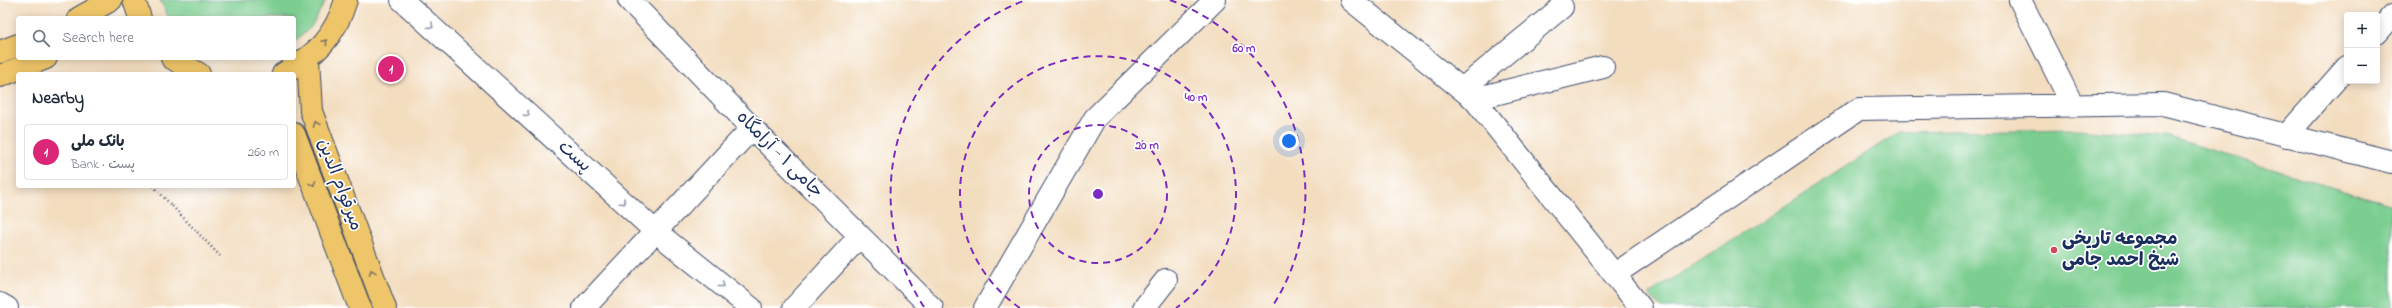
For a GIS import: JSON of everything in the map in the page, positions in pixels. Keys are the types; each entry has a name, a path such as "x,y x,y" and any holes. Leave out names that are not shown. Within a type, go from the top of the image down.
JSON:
{"main road":[{"path":"83,16 111,0"},
{"path":"134,0 139,16"},
{"path":"287,72 308,60 327,40 341,17 346,0"},
{"path":"0,52 16,46"},
{"path":"0,76 41,60"},
{"path":"175,60 196,72"},
{"name":"میرقوام الدین","path":"308,60 311,111 385,308"},
{"name":"میرقوام الدین","path":"296,139 360,308"}],"street":[{"name":"پست","path":"402,0 656,231 750,308"},
{"name":"جامی ۱ - آرامگاه","path":"629,0 752,128 932,308"},
{"path":"984,308 1095,118 1215,0"},
{"path":"1351,0 1468,94 1641,308"},
{"path":"2020,0 2072,104"},
{"path":"1468,94 1562,7"},
{"path":"2380,30 2392,16"},
{"path":"1468,94 1603,67"},
{"path":"2286,136 2344,70"},
{"path":"1615,274 1859,109 2072,104 2163,104 2392,162"},
{"path":"584,308 752,128"},
{"path":"794,308 860,236"},
{"path":"1144,308 1166,280"},
{"path":"0,304 7,308"}],"path":[{"path":"154,188 220,256"}],"green space":[{"path":"160,0 326,0 311,27 296,40 296,16 168,16"},
{"name":"مجموعه تاریخی شیخ احمد جامی","path":"2076,129 2166,136 2392,206 2392,308 1661,308 1649,294 1899,132"}],"place":[{"name":"بانک ملی","path":"391,69"},
{"name":"مجموعه تاریخی شیخ احمد جامی","path":"2054,250"}]}
